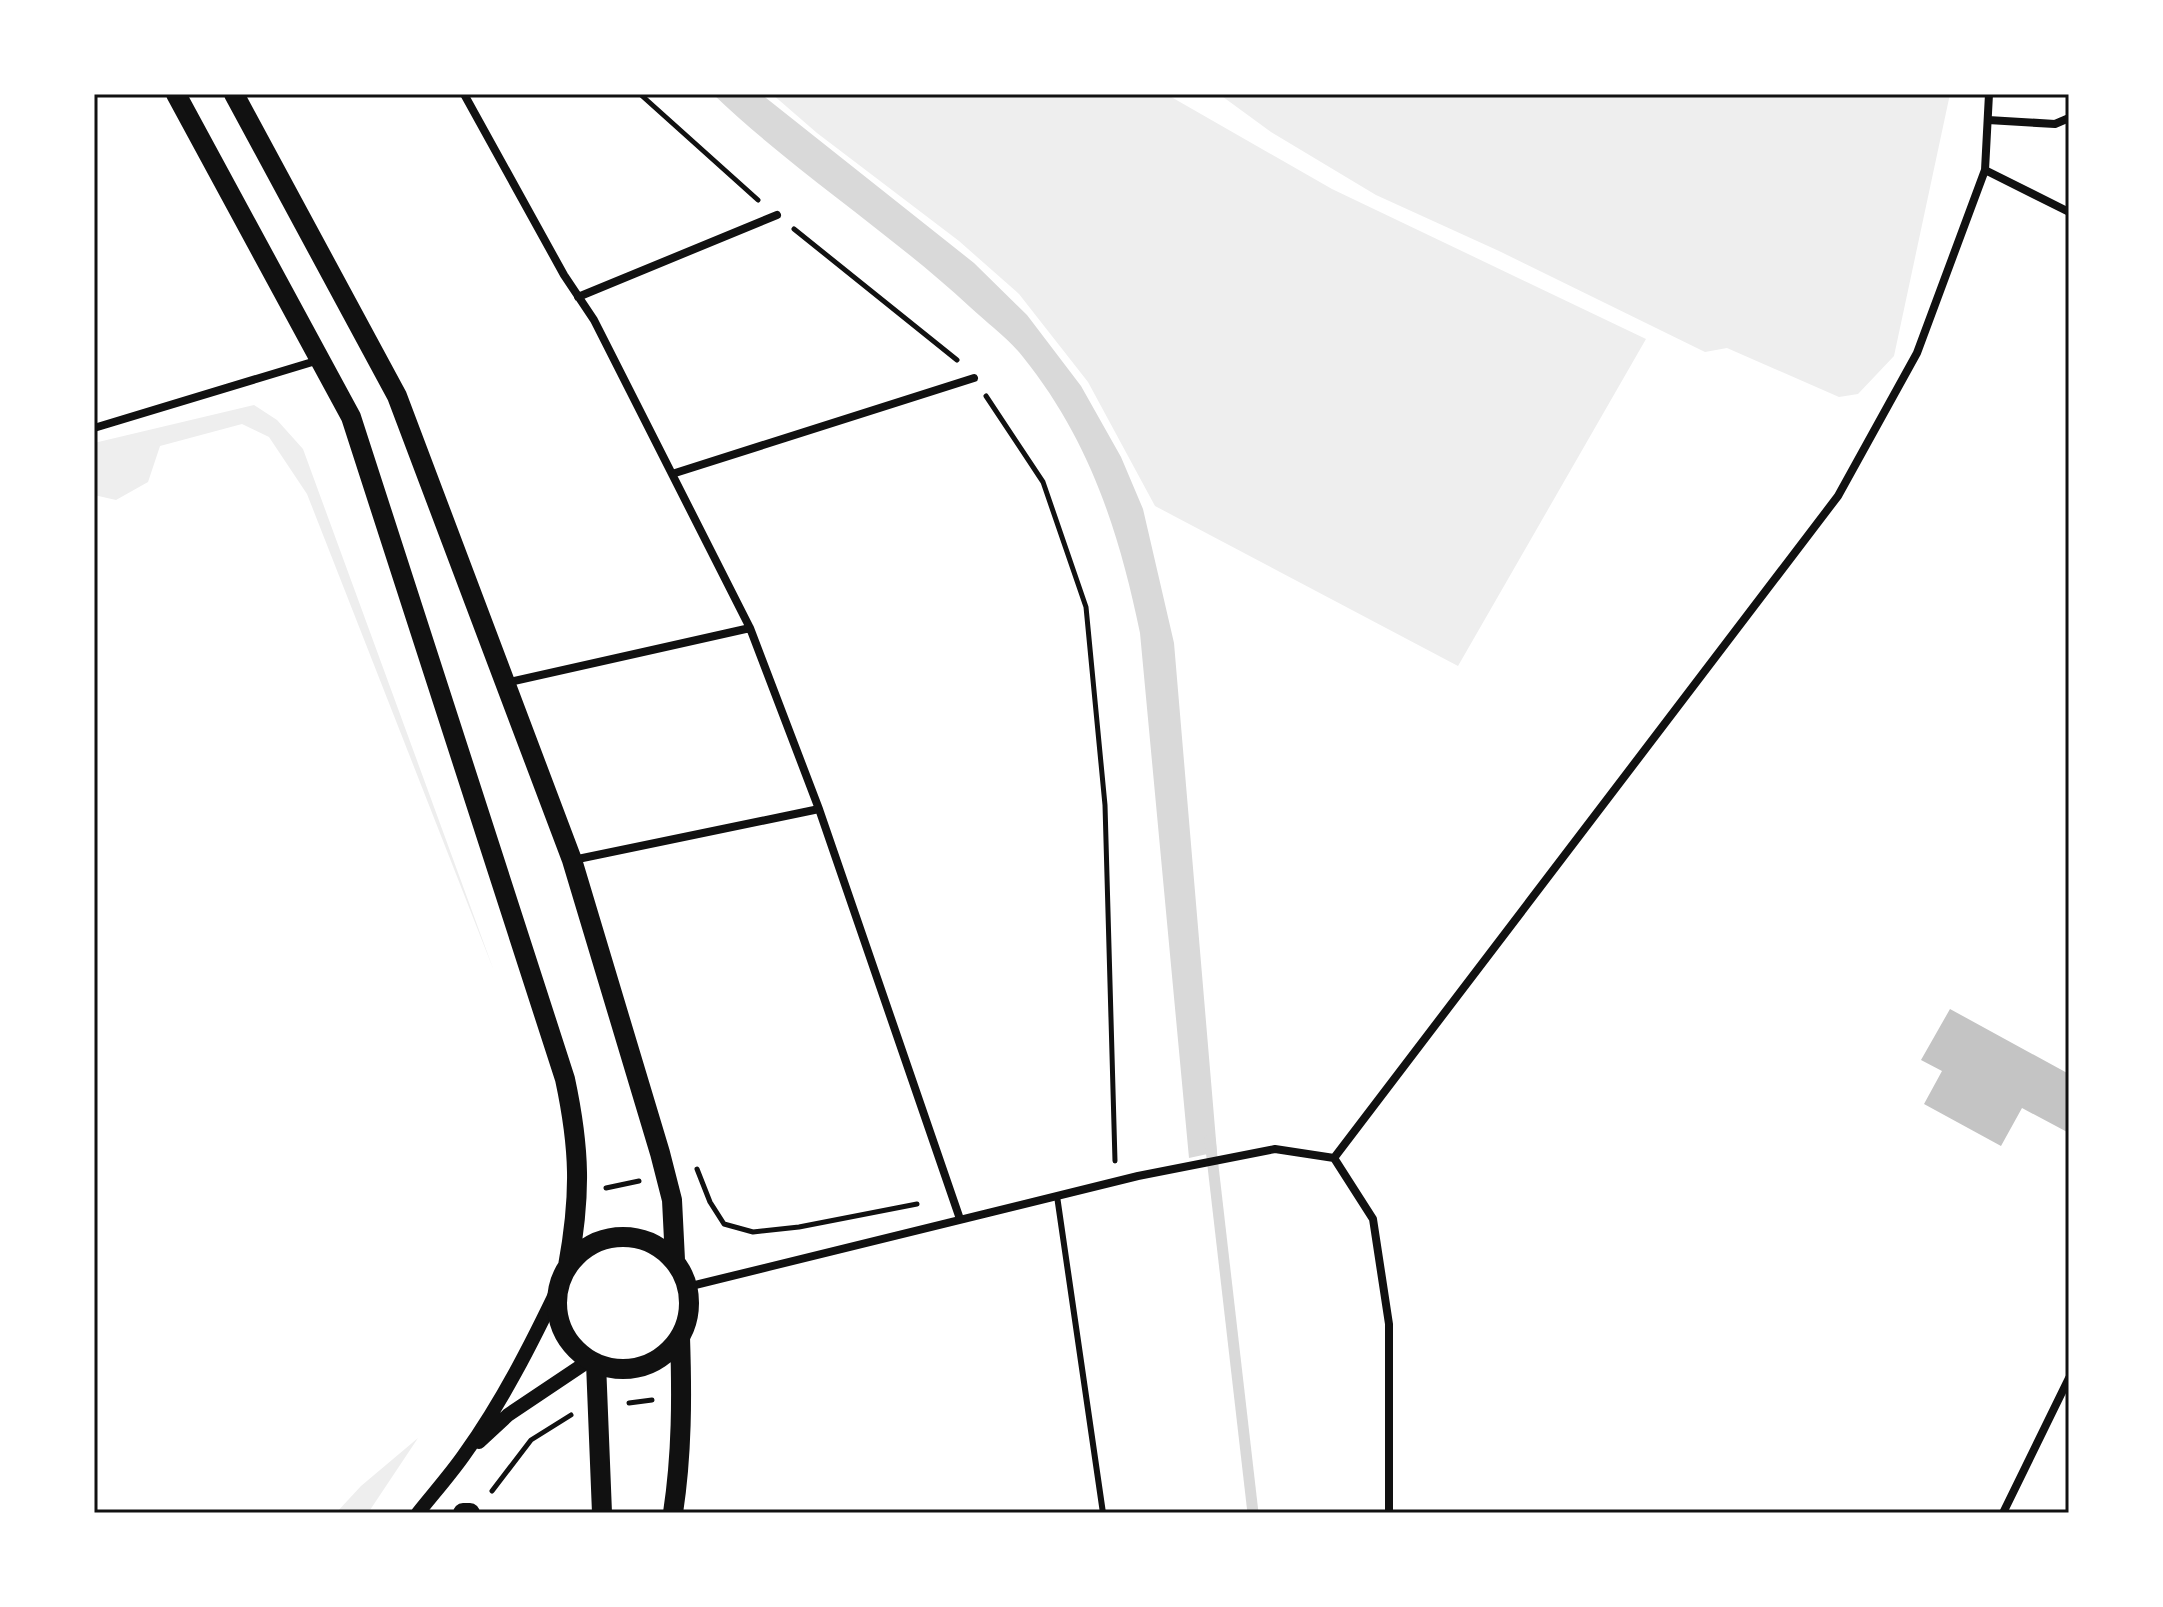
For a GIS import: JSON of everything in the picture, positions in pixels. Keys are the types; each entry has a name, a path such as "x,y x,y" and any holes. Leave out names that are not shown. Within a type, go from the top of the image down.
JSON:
{"main road":[{"path":"176,94 351,417 565,1079 575,1124 578,1165 577,1215 557,1306 562,1328 573,1346 593,1361 614,1368 633,1368 667,1352 680,1337 687,1321 687,1287 675,1260 672,1200 660,1153 572,860 397,396 234,94"},
{"path":"564,1275 582,1250 620,1236 640,1238 659,1247 675,1260"},
{"path":"673,1513 682,1406 680,1337"},
{"path":"593,1361 602,1513"},
{"path":"463,1513 470,1513"}],"street":[{"path":"464,94 578,297 594,320 750,628 819,809 960,1219"},
{"path":"1334,1158 1838,496 1917,353 1985,170 1989,94"},
{"path":"1988,120 2055,124 2069,118"},
{"path":"1985,170 2069,212"},
{"path":"578,297 777,215"},
{"path":"94,428 320,359"},
{"path":"672,474 974,378"},
{"path":"505,683 750,628"},
{"path":"572,860 819,809"},
{"path":"687,1287 1138,1176 1275,1149 1334,1158 1373,1219 1389,1324 1389,1513"},
{"path":"418,1513 464,1455 530,1347 564,1275"},
{"path":"464,1455 508,1415 593,1361"},
{"path":"2003,1513 2069,1378"}],"lane":[{"path":"1057,1196 1103,1513"}],"path":[{"path":"640,94 726,174 968,368 1043,482 1086,607 1105,805 1116,1182"},
{"path":"697,1169 710,1202 724,1224 753,1232 799,1227 910,1204"},
{"path":"594,1191 648,1179"},
{"path":"629,1403 657,1400"},
{"path":"492,1491 531,1440 571,1415"}],"shaded area":[{"path":"713,94 761,94 974,263 1027,315 1081,386 1121,457 1143,509 1174,643 1217,1152 1189,1158 1140,633 1111,522 1083,453 1046,388 1011,343 939,279 775,149"},
{"path":"772,94 1166,94 1332,189 1646,339 1458,666 1155,506 1088,382 1019,294 959,241 817,133"},
{"path":"1219,94 1950,94 1894,356 1858,394 1839,397 1727,348 1705,352 1499,251 1376,195 1271,132"},
{"path":"254,405 277,420 303,449 494,971 307,494 269,437 242,424 160,446 148,482 116,500 94,495 94,443"},
{"path":"418,1438 368,1513 336,1513 361,1486"}],"building":[{"path":"1950,1009 2069,1074 2069,1133 2022,1108 2001,1146 1924,1104 1942,1071 1921,1060"}],"waterway":[{"path":"1210,1140 1253,1513"}]}
